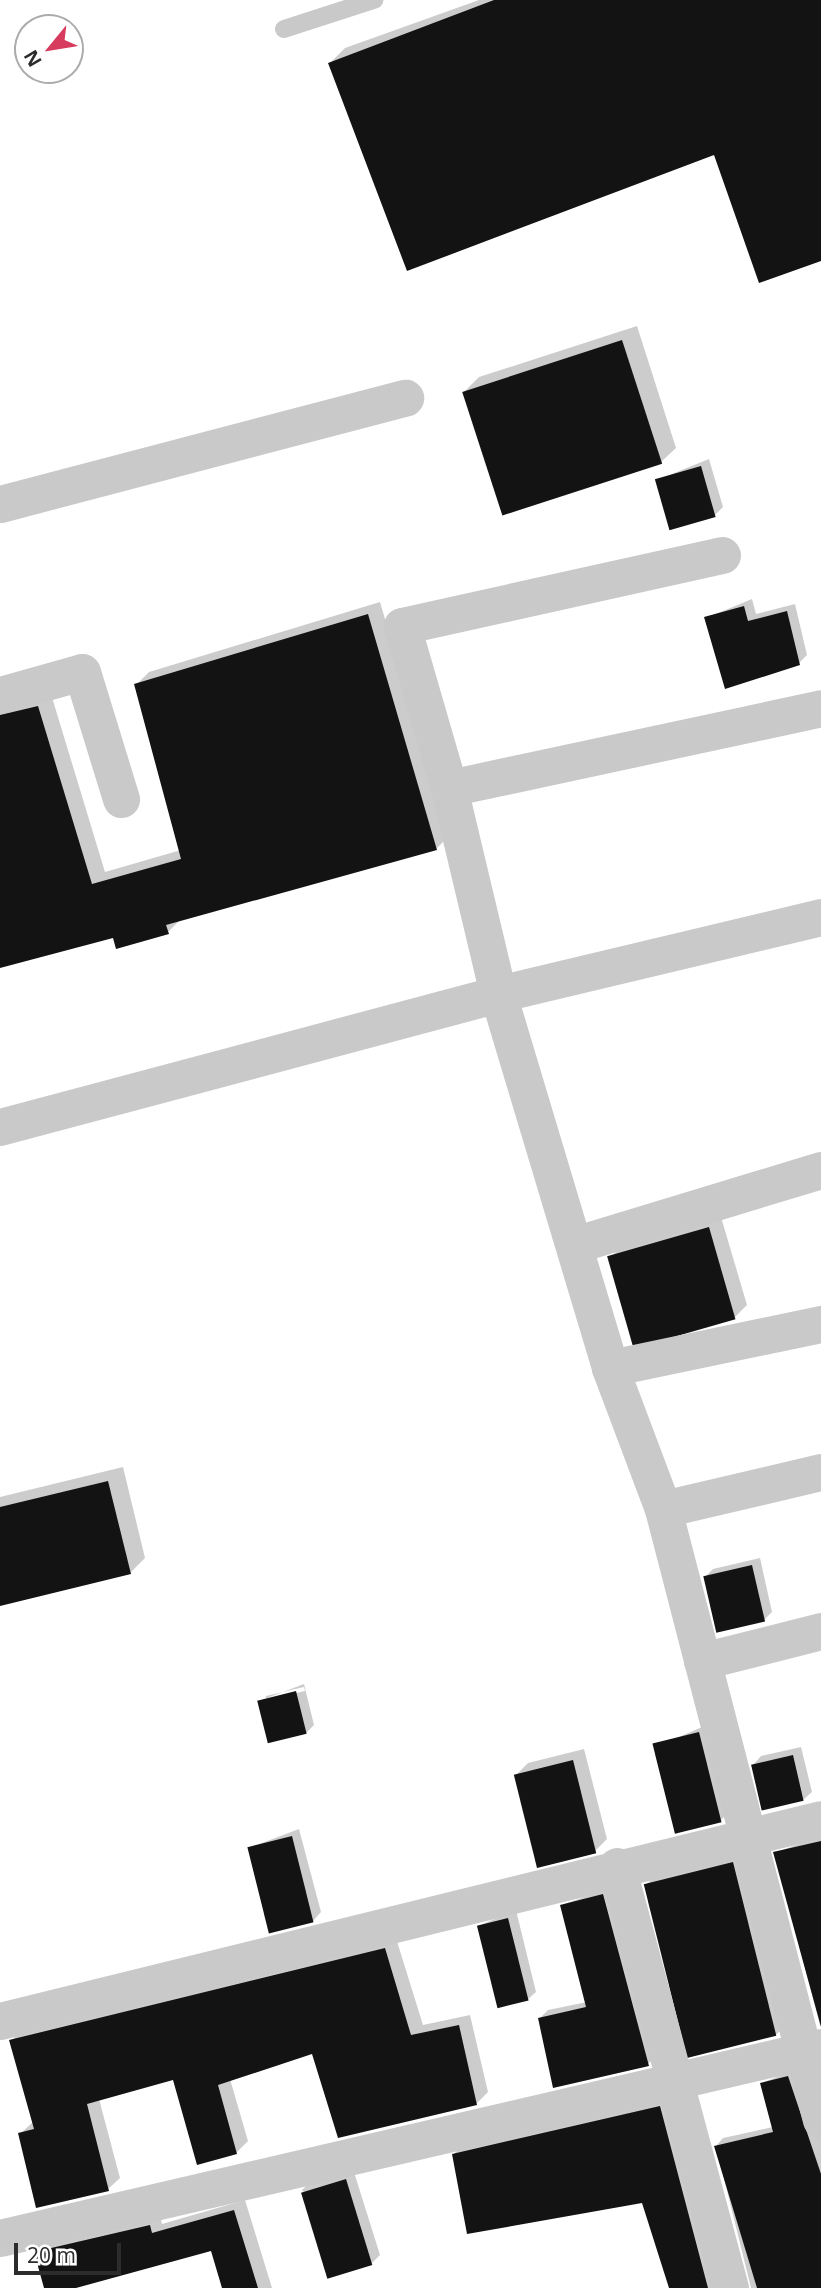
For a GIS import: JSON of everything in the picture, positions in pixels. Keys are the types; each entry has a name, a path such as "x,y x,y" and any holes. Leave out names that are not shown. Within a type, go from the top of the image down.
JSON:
{"street":[{"path":"0,504 405,398"},
{"path":"722,555 402,626 449,788 498,994 610,1368 663,1509 702,1661 811,2049 821,2120"},
{"path":"0,695 82,672 121,799"},
{"path":"449,788 821,708"},
{"path":"0,1127 498,994 821,917"},
{"path":"574,1245 821,1170"},
{"path":"610,1368 821,1324"},
{"path":"663,1509 821,1472"},
{"path":"702,1661 821,1631"},
{"path":"0,2021 750,1834 821,1819"},
{"path":"617,1867 730,2288"},
{"path":"0,2238 811,2049"}],"lane":[{"path":"284,30 374,0"}],"building":[{"path":"494,0 821,0 821,261 759,283 714,155 407,271 328,63"},
{"path":"622,340 662,464 502,516 462,392"},
{"path":"701,466 716,517 669,530 655,479"},
{"path":"744,606 748,621 787,611 800,665 725,689 704,617"},
{"path":"368,614 437,850 166,925 169,934 116,949 113,938 0,968 0,715 38,706 92,884 181,859 134,684"},
{"path":"709,1227 735,1319 634,1348 607,1256"},
{"path":"108,1481 131,1574 0,1606 0,1507"},
{"path":"752,1565 765,1622 716,1633 703,1576"},
{"path":"296,1691 307,1734 268,1743 257,1701"},
{"path":"699,1732 721,1822 675,1834 652,1744"},
{"path":"793,1755 804,1801 762,1810 751,1765"},
{"path":"573,1760 596,1853 537,1868 514,1775"},
{"path":"292,1836 314,1922 269,1933 247,1847"},
{"path":"821,1841 821,2027 773,1852"},
{"path":"733,1862 776,2036 687,2058 644,1884"},
{"path":"603,1894 649,2066 553,2088 538,2018 586,2007 560,1905"},
{"path":"508,1918 529,2000 498,2008 477,1926"},
{"path":"385,1948 411,2035 459,2025 477,2105 338,2138 312,2054 218,2085 237,2154 197,2165 173,2080 87,2104 109,2191 36,2208 18,2133 34,2129 9,2040"},
{"path":"788,2076 821,2174 821,2288 757,2288 714,2146 773,2132 760,2083"},
{"path":"660,2106 708,2288 669,2288 642,2203 467,2234 452,2154"},
{"path":"346,2179 372,2265 327,2279 301,2193"},
{"path":"234,2210 258,2288 222,2288 211,2251 76,2288 44,2288 34,2252 150,2225 152,2233"}]}
